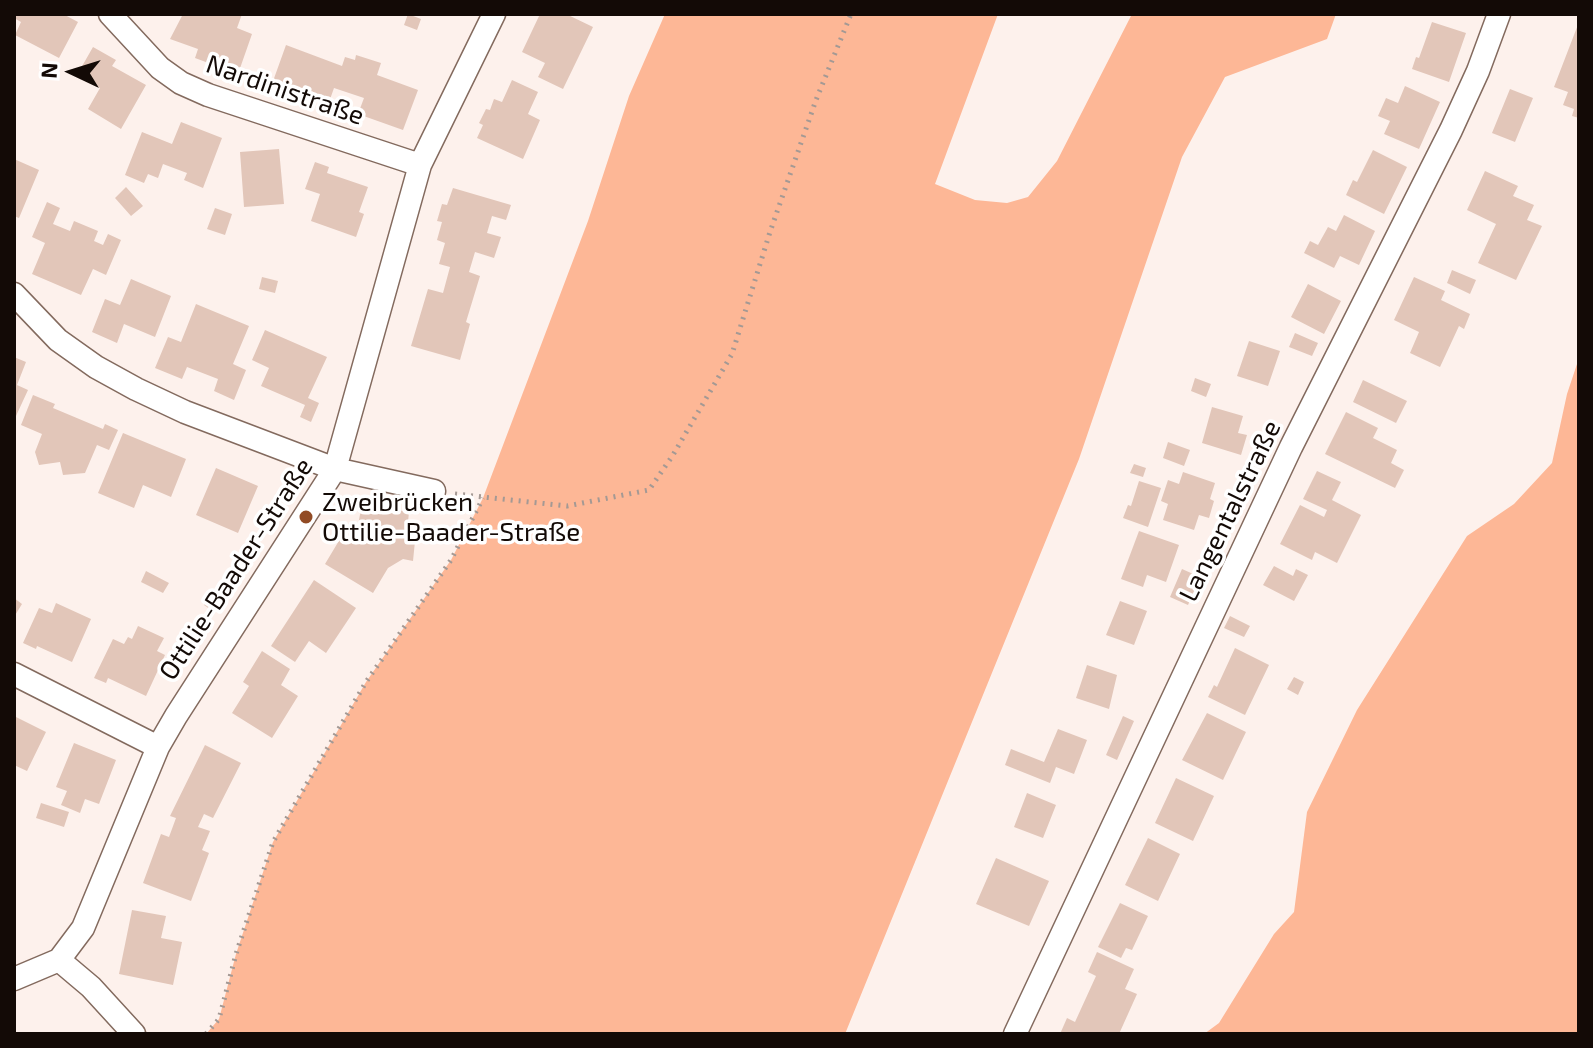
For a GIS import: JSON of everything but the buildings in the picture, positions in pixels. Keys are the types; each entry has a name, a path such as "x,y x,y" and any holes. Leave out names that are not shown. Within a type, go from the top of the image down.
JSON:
{"street":[{"name":"Nardinistraße","path":"110,14 160,68 181,83 208,95 420,165"},
{"name":"Ottilie-Baader-Straße","path":"59,960 83,928 158,747 335,469 420,165 494,14"},
{"name":"Langentalstraße","path":"1015,1034 1291,447 1451,130 1499,14"},
{"path":"14,294 58,340 96,367 185,412 335,469 434,491"},
{"path":"14,674 158,747"},
{"path":"14,979 59,960 91,987 134,1034"}],"path":[{"path":"434,491 567,506 649,490 732,354 816,100 851,14"},
{"path":"206,1034 219,1019 236,954 273,842 366,682 451,560 483,498"}],"shaded area":[{"path":"665,14 998,14 935,184 975,200 1007,203 1028,197 1057,161 1132,14 1336,14 1327,39 1225,77 1182,157 1079,459 845,1034 206,1034 219,1019 236,954 273,842 366,682 451,560 483,498 588,221 629,96"},
{"path":"1579,358 1579,1034 1204,1034 1219,1023 1274,934 1294,912 1307,812 1357,710 1467,536 1514,504 1552,463 1567,394"}],"place":[{"name":"Zweibrücken Ottilie-Baader-Straße","path":"306,517"}]}
